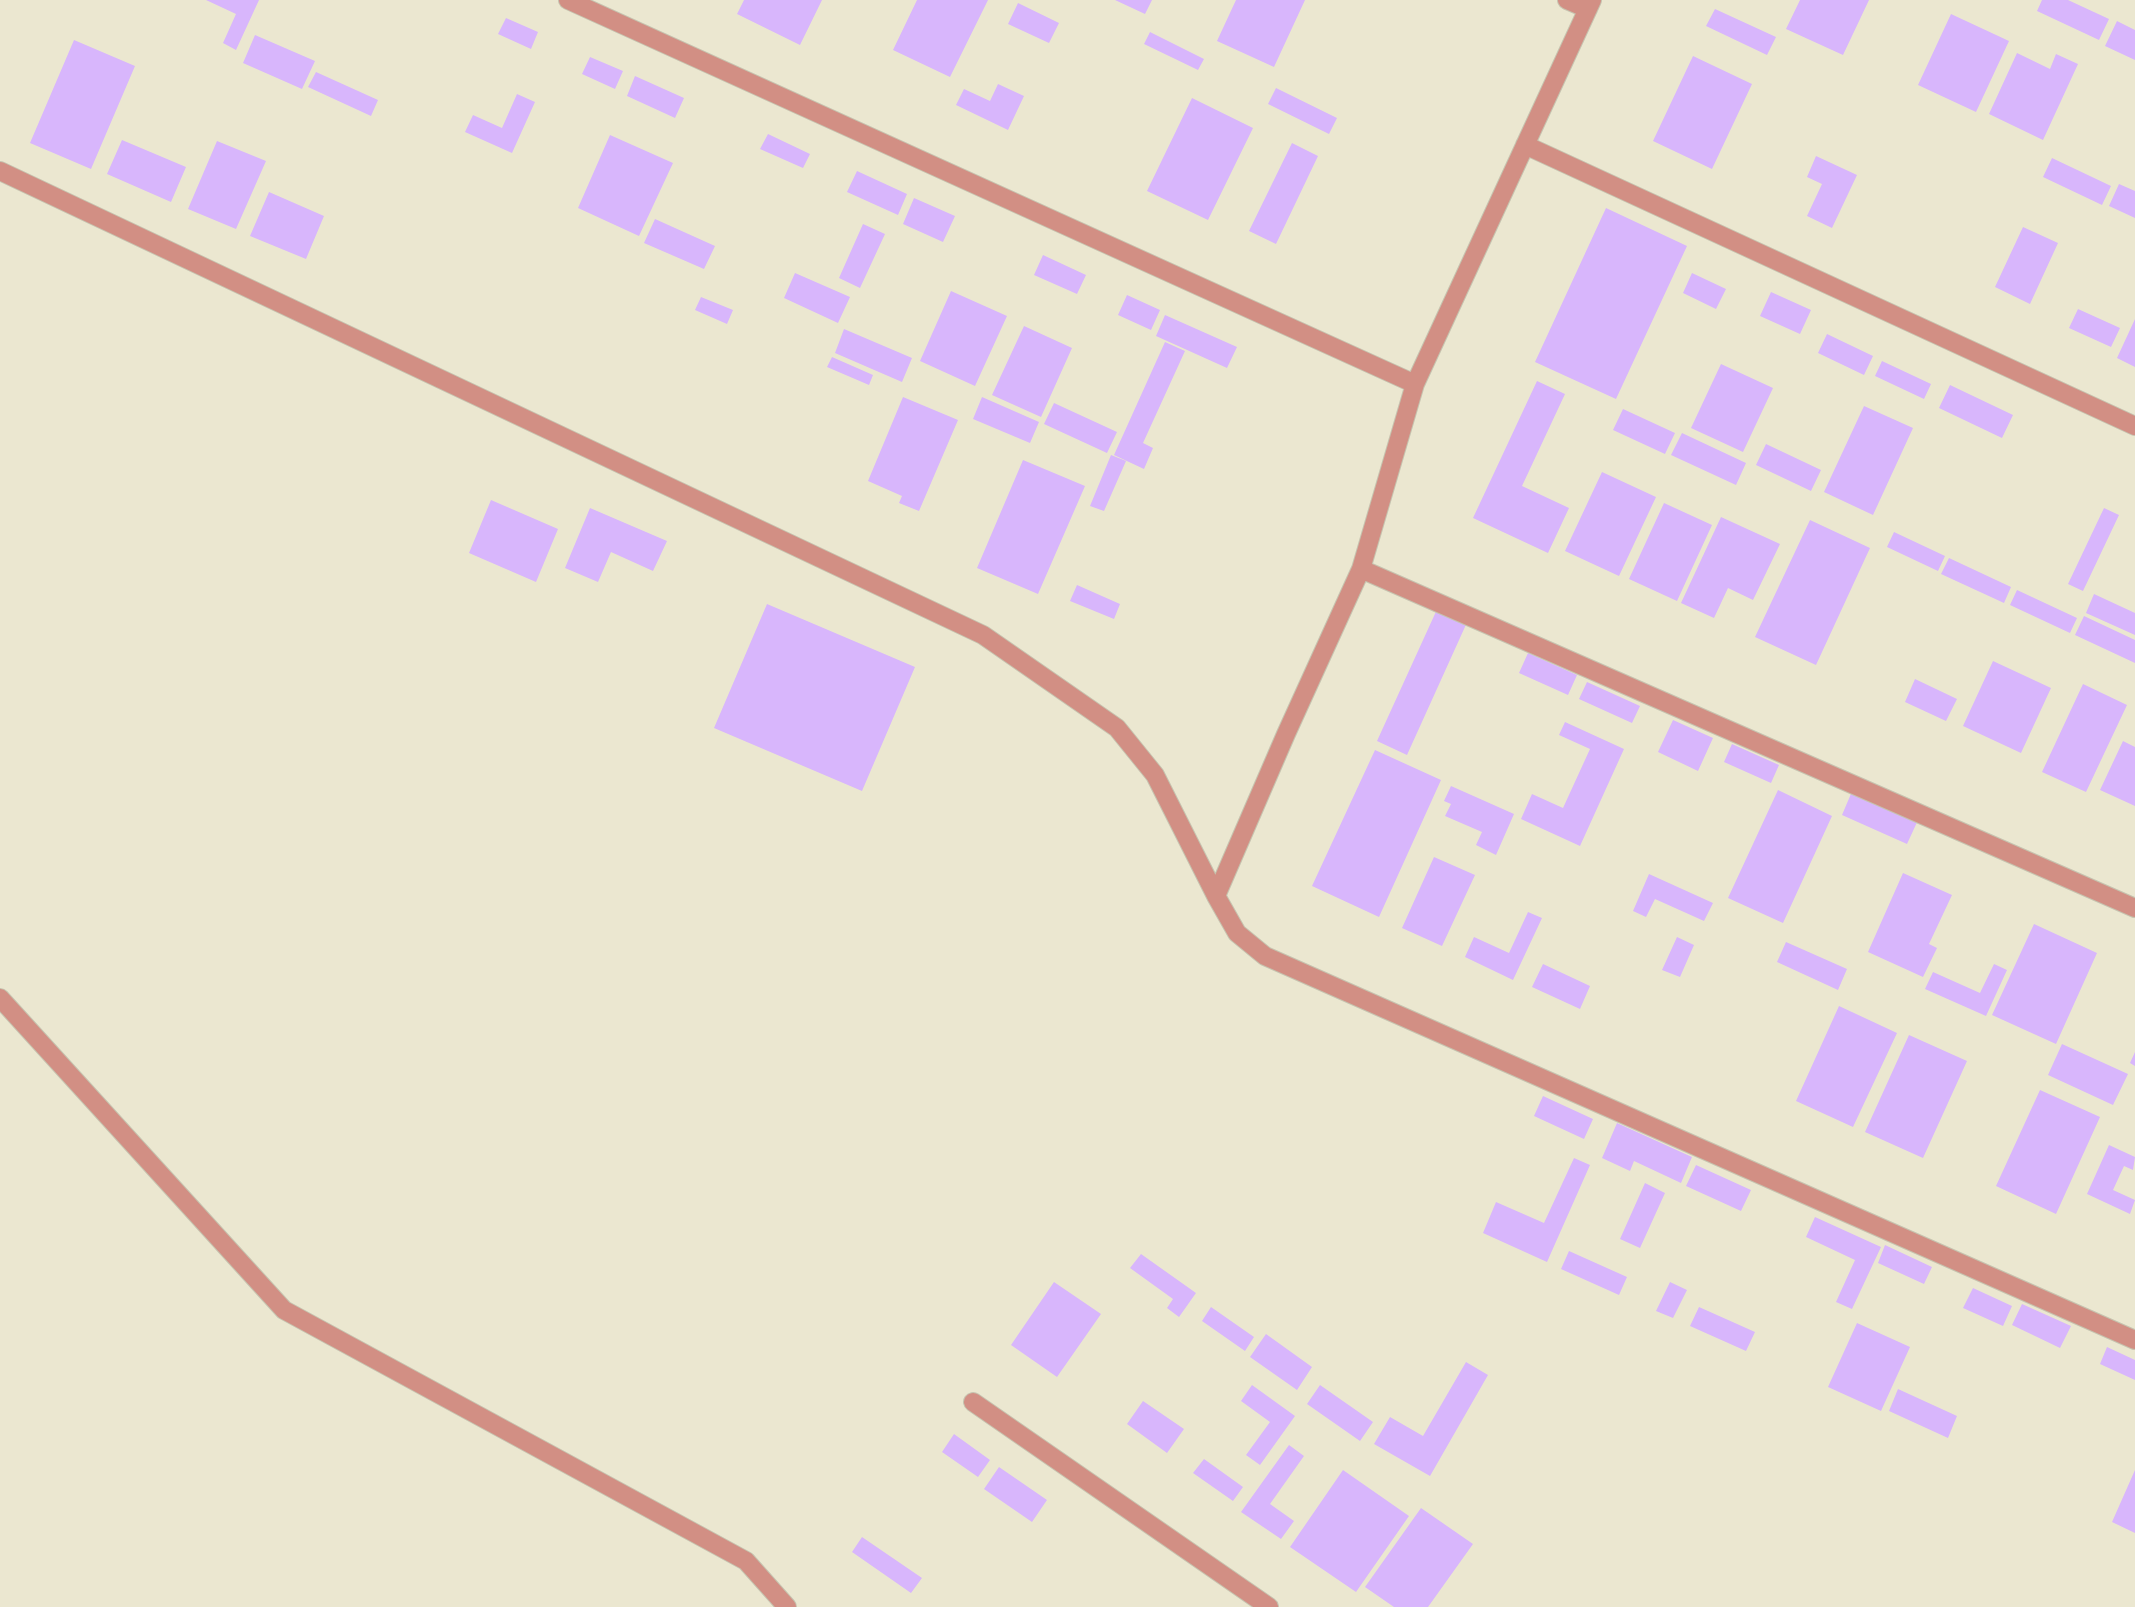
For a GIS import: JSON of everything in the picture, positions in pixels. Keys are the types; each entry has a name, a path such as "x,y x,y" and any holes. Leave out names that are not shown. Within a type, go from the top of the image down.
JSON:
{"street":[{"path":"568,0 1415,384"},
{"path":"1216,896 1361,569 1415,384 1590,5 1567,0"},
{"path":"1525,145 2135,426"},
{"path":"0,171 983,635 1117,728 1155,775 1237,933 1266,956 2135,1340"},
{"path":"1361,569 2135,908"},
{"path":"0,998 284,1310 746,1561 787,1607"},
{"path":"973,1402 1269,1607"}],"building":[{"path":"206,0 259,0 236,50 223,43 236,14"},
{"path":"744,0 822,0 800,45 737,14"},
{"path":"917,0 988,0 950,77 893,50"},
{"path":"1115,0 1152,0 1145,14"},
{"path":"1236,0 1305,0 1274,67 1217,41"},
{"path":"1800,0 1869,0 1843,55 1786,29"},
{"path":"2042,0 2068,0 2109,19 2099,40 2037,11"},
{"path":"1018,3 1059,23 1049,43 1008,24"},
{"path":"1715,9 1776,37 1767,55 1706,26"},
{"path":"1951,14 2009,41 1976,112 1918,85"},
{"path":"506,18 538,32 531,49 498,34"},
{"path":"2117,21 2135,30 2135,60 2105,46"},
{"path":"1150,32 1204,59 1198,70 1144,44"},
{"path":"255,35 315,61 302,89 243,63"},
{"path":"74,40 135,66 91,169 30,143"},
{"path":"2017,53 2050,69 2056,54 2078,64 2043,140 1989,114"},
{"path":"1693,56 1752,84 1712,169 1653,141"},
{"path":"590,57 623,71 615,89 582,74"},
{"path":"316,72 378,100 371,116 308,87"},
{"path":"635,76 684,98 675,118 627,96"},
{"path":"998,84 1024,96 1008,130 956,105 964,89 990,101"},
{"path":"1276,88 1337,118 1329,134 1268,104"},
{"path":"517,94 535,102 512,153 465,132 473,115 502,128"},
{"path":"1192,98 1253,128 1208,220 1147,191"},
{"path":"768,134 810,154 803,168 760,149"},
{"path":"610,135 673,163 639,236 578,208"},
{"path":"122,140 186,167 171,202 107,174"},
{"path":"217,141 266,161 236,229 188,209"},
{"path":"1292,143 1318,156 1276,244 1249,231"},
{"path":"1816,156 1857,175 1832,228 1807,216 1822,184 1807,177"},
{"path":"2052,158 2111,186 2102,205 2043,177"},
{"path":"857,171 907,194 898,215 847,192"},
{"path":"2119,184 2135,191 2135,218 2109,206"},
{"path":"269,192 324,216 306,259 250,236"},
{"path":"914,198 955,216 943,242 903,224"},
{"path":"1606,208 1687,246 1616,399 1535,362"},
{"path":"655,219 715,246 704,269 644,243"},
{"path":"863,224 885,234 860,288 839,278"},
{"path":"2023,227 2058,243 2030,304 1995,287"},
{"path":"1043,255 1086,275 1077,294 1034,275"},
{"path":"795,273 850,297 838,323 784,298"},
{"path":"1692,273 1726,289 1716,309 1683,293"},
{"path":"951,291 1007,316 975,386 920,361"},
{"path":"1771,292 1811,310 1800,334 1760,316"},
{"path":"1127,295 1160,310 1151,330 1118,315"},
{"path":"701,297 733,310 727,324 695,310"},
{"path":"2078,309 2120,328 2111,347 2069,328"},
{"path":"1165,315 1237,347 1227,368 1156,336"},
{"path":"2135,319 2135,367 2117,358"},
{"path":"1024,326 1072,348 1041,417 992,395"},
{"path":"844,329 912,358 902,382 835,353"},
{"path":"1827,334 1873,356 1864,375 1818,353"},
{"path":"1165,342 1185,351 1143,443 1153,448 1144,469 1114,455"},
{"path":"832,357 873,375 869,385 827,367"},
{"path":"1882,361 1931,384 1924,399 1875,376"},
{"path":"1721,364 1773,388 1743,452 1691,428"},
{"path":"1537,381 1565,394 1522,486 1569,508 1548,553 1473,518"},
{"path":"1950,385 2013,415 2002,438 1939,408"},
{"path":"903,397 958,420 919,511 899,503 902,496 868,481"},
{"path":"982,397 1039,422 1030,443 973,419"},
{"path":"1054,403 1117,432 1107,453 1044,424"},
{"path":"1864,406 1913,428 1873,515 1824,492"},
{"path":"1623,409 1675,433 1665,454 1613,430"},
{"path":"1682,433 1746,463 1736,485 1671,455"},
{"path":"1766,444 1821,470 1811,491 1756,465"},
{"path":"1111,455 1126,461 1104,511 1090,506"},
{"path":"1023,460 1085,486 1038,594 977,568"},
{"path":"1602,472 1656,497 1619,576 1565,551"},
{"path":"491,500 558,529 536,582 469,553"},
{"path":"1664,503 1712,525 1677,601 1629,579"},
{"path":"590,508 667,541 653,571 611,552 598,582 565,568"},
{"path":"2104,508 2119,515 2083,591 2068,584"},
{"path":"1721,517 1780,544 1753,600 1728,588 1714,618 1681,603"},
{"path":"1810,520 1870,548 1816,665 1755,637"},
{"path":"1894,532 1945,556 1938,571 1887,547"},
{"path":"1949,558 2011,587 2004,603 1941,574"},
{"path":"1077,585 1120,604 1114,619 1070,601"},
{"path":"2017,590 2077,618 2070,633 2010,605"},
{"path":"2094,594 2135,613 2135,635 2086,613"},
{"path":"767,604 915,667 862,791 714,728"},
{"path":"1439,605 1469,618 1407,755 1377,741"},
{"path":"2084,616 2135,640 2135,663 2075,635"},
{"path":"1528,653 1577,675 1568,695 1519,673"},
{"path":"1993,661 2051,688 2021,753 1963,726"},
{"path":"1915,679 1957,699 1946,721 1905,702"},
{"path":"1587,682 1640,706 1632,723 1579,699"},
{"path":"2083,684 2127,705 2086,792 2042,772"},
{"path":"1673,720 1713,738 1698,771 1658,752"},
{"path":"1565,722 1624,749 1580,846 1521,819 1532,794 1563,808 1590,749 1559,735"},
{"path":"2123,741 2135,747 2135,806 2100,790"},
{"path":"1732,744 1779,765 1771,783 1724,762"},
{"path":"1375,750 1441,780 1379,917 1312,886"},
{"path":"1451,786 1514,814 1496,855 1476,845 1482,832 1445,816 1451,804 1444,801"},
{"path":"1853,789 1919,818 1907,844 1842,815"},
{"path":"1778,790 1832,816 1783,923 1728,898"},
{"path":"1434,857 1475,875 1442,946 1402,928"},
{"path":"1903,873 1952,895 1929,944 1937,948 1923,977 1868,952"},
{"path":"1649,874 1713,903 1704,921 1655,899 1646,917 1633,911"},
{"path":"1528,912 1542,918 1513,980 1465,957 1474,937 1509,953"},
{"path":"2034,924 2097,953 2056,1044 1992,1015"},
{"path":"1677,937 1694,945 1680,977 1662,970"},
{"path":"1786,942 1847,969 1838,990 1777,962"},
{"path":"1543,964 1590,986 1580,1009 1532,987"},
{"path":"1994,964 2007,970 1986,1016 1925,989 1933,972 1980,993"},
{"path":"1839,1006 1897,1033 1853,1127 1796,1101"},
{"path":"1909,1035 1967,1061 1923,1158 1865,1132"},
{"path":"2062,1044 2128,1074 2113,1105 2048,1075"},
{"path":"2135,1052 2135,1066 2130,1063"},
{"path":"2040,1090 2100,1117 2056,1214 1996,1186"},
{"path":"1543,1096 1593,1119 1584,1139 1534,1116"},
{"path":"1617,1123 1692,1157 1681,1183 1634,1161 1630,1171 1602,1158"},
{"path":"2109,1145 2135,1157 2133,1170 2124,1166 2113,1190 2135,1200 2130,1214 2087,1194"},
{"path":"1574,1158 1590,1165 1547,1262 1483,1233 1496,1202 1544,1223"},
{"path":"1696,1165 1751,1190 1741,1211 1686,1186"},
{"path":"1645,1183 1665,1193 1640,1248 1620,1239"},
{"path":"1815,1217 1881,1247 1852,1309 1836,1302 1855,1260 1806,1237"},
{"path":"1885,1245 1932,1267 1924,1284 1878,1263"},
{"path":"1569,1251 1627,1277 1619,1295 1561,1269"},
{"path":"1141,1254 1196,1293 1179,1317 1167,1308 1173,1299 1130,1268"},
{"path":"1054,1282 1101,1314 1057,1377 1011,1345"},
{"path":"1670,1282 1687,1290 1673,1318 1656,1311"},
{"path":"1973,1288 2012,1306 2003,1326 1963,1308"},
{"path":"2022,1304 2071,1326 2060,1348 2012,1325"},
{"path":"1211,1307 1254,1337 1245,1351 1202,1321"},
{"path":"1699,1307 1755,1332 1746,1351 1690,1326"},
{"path":"1857,1323 1910,1347 1881,1411 1828,1387"},
{"path":"1266,1334 1312,1367 1297,1390 1250,1357"},
{"path":"2107,1347 2135,1360 2135,1380 2100,1364"},
{"path":"1466,1362 1488,1375 1430,1476 1374,1444 1390,1417 1423,1436"},
{"path":"1252,1385 1295,1416 1260,1465 1246,1455 1270,1422 1241,1401"},
{"path":"1320,1385 1373,1422 1360,1441 1307,1404"},
{"path":"1898,1389 1957,1416 1948,1438 1889,1411"},
{"path":"1143,1401 1184,1429 1167,1453 1127,1424"},
{"path":"954,1434 990,1460 978,1477 942,1452"},
{"path":"1289,1445 1304,1456 1270,1504 1294,1521 1281,1539 1241,1512"},
{"path":"1204,1459 1243,1487 1233,1501 1193,1473"},
{"path":"999,1467 1047,1500 1032,1522 984,1489"},
{"path":"1343,1470 1409,1516 1356,1592 1290,1547"},
{"path":"2135,1470 2135,1533 2112,1522"},
{"path":"1421,1508 1473,1544 1428,1607 1394,1607 1365,1587"},
{"path":"862,1537 922,1578 911,1593 852,1552"}]}
